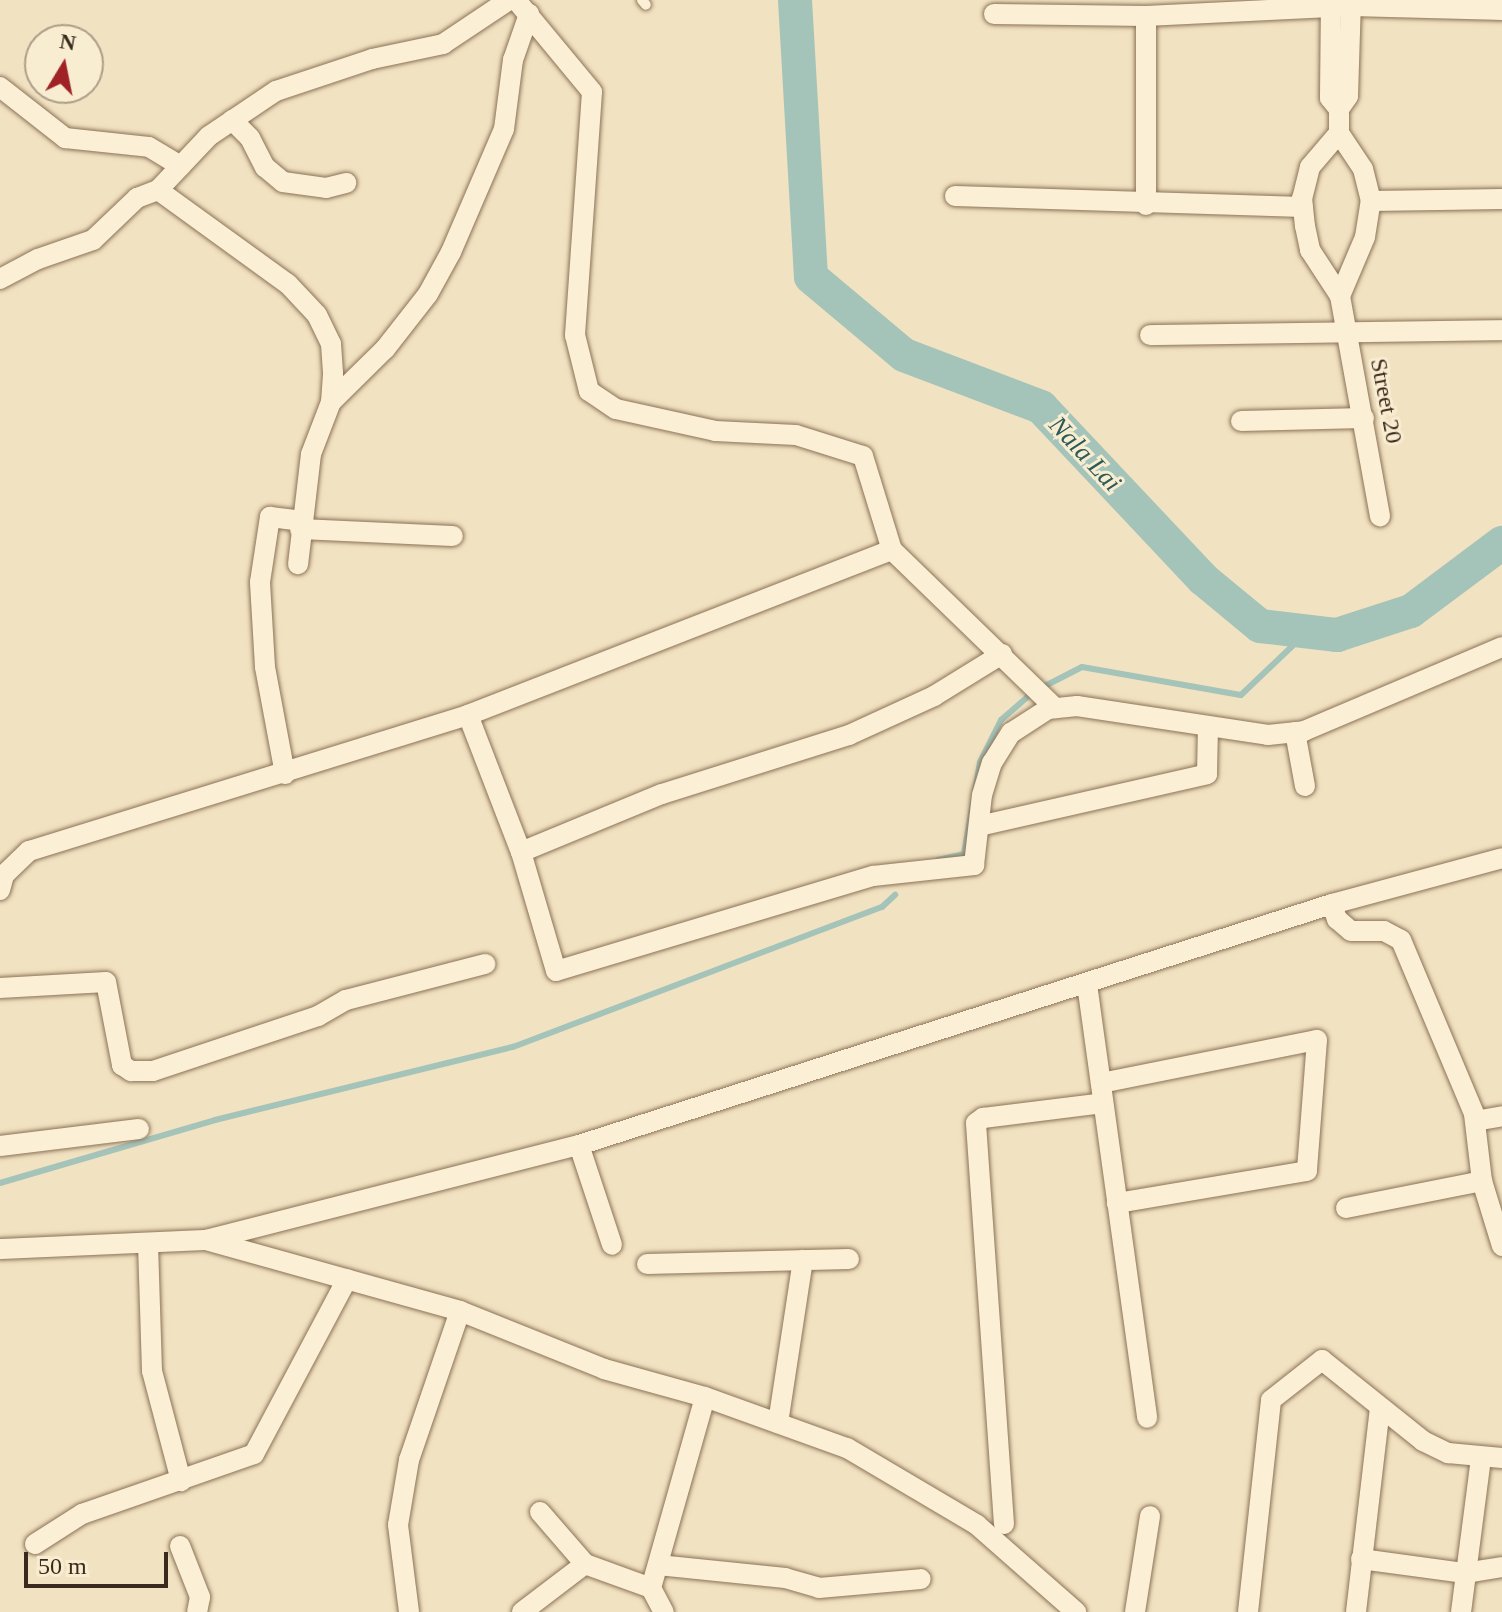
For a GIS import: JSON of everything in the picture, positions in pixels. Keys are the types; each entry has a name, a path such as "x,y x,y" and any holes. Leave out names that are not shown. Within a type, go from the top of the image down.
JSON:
{"street":[{"path":"0,279 93,240 137,198 158,190 232,120 276,91 372,59 443,44 509,0"},
{"path":"1340,296 1365,237 1371,201 1363,169 1339,133 1339,109 1348,96 1341,3"},
{"path":"994,14 1146,16 1341,3 1502,10"},
{"path":"331,402 385,349 428,294 451,252 504,129 522,7"},
{"path":"522,7 592,92 575,335 589,391 616,409 715,431 796,435 863,456 892,550 1055,708"},
{"path":"1146,16 1146,205"},
{"path":"0,87 65,138 149,147 181,166"},
{"path":"232,120 250,138 265,167 283,182 326,188 346,183"},
{"name":"Street 20","path":"1339,133 1310,167 1303,207 1310,250 1340,296 1380,516"},
{"path":"158,190 288,284 317,315 331,344 331,402 311,454 298,564"},
{"path":"955,196 1146,205 1303,207"},
{"path":"1371,201 1502,199"},
{"path":"1150,335 1502,330"},
{"path":"1241,421 1364,418"},
{"path":"285,774 265,667 260,582 270,517 301,525 453,536"},
{"path":"0,890 4,875 29,851 468,715 892,550"},
{"path":"468,715 521,852 556,971 873,876 974,865 982,795 1001,746 1022,724 1055,708 1077,706 1268,735 1295,732 1502,647"},
{"path":"521,852 662,794 849,735 934,696 1002,654"},
{"path":"979,826 1207,774 1208,727"},
{"path":"1295,732 1305,786"},
{"path":"0,1249 206,1240 579,1145 1332,904 1502,858"},
{"path":"1332,904 1337,919 1351,931 1384,931 1401,940 1475,1121 1482,1181 1502,1246"},
{"path":"0,988 106,982 122,1065 131,1071 153,1071 318,1016 346,1000 485,964"},
{"path":"1087,984 1147,1418"},
{"path":"1004,1524 976,1123 983,1118 1102,1093 1317,1040 1307,1171 1117,1203"},
{"path":"1475,1121 1502,1116"},
{"path":"0,1146 139,1129"},
{"path":"579,1145 612,1245"},
{"path":"1346,1208 1482,1181"},
{"path":"206,1240 460,1311 604,1369 705,1397 847,1448 977,1525 1076,1612"},
{"path":"148,1244 152,1371 181,1481"},
{"path":"647,1264 849,1259"},
{"path":"778,1423 803,1260"},
{"path":"35,1544 82,1514 254,1454 347,1279"},
{"path":"409,1612 398,1525 409,1460 460,1311"},
{"path":"1248,1612 1271,1400 1322,1360 1380,1409 1448,1453 1502,1458"},
{"path":"651,1588 705,1397"},
{"path":"1356,1612 1380,1409"},
{"path":"1461,1612 1481,1458"},
{"path":"540,1512 585,1564 651,1588 664,1612"},
{"path":"1135,1612 1150,1516"},
{"path":"180,1546 200,1597 197,1612"},
{"path":"1361,1559 1465,1573 1502,1567"},
{"path":"522,1612 585,1564"},
{"path":"658,1565 785,1578 819,1588 921,1579"}],"waterway":[{"name":"Nala Lai","path":"795,0 811,277 904,355 1041,407 1203,579 1260,626 1337,635 1411,611 1502,543"},
{"path":"1041,688 1082,667 1241,695 1308,631"},
{"path":"938,860 964,854 980,762 1001,720 1032,693"},
{"path":"0,1183 215,1120 513,1047 882,907 895,895"}]}
